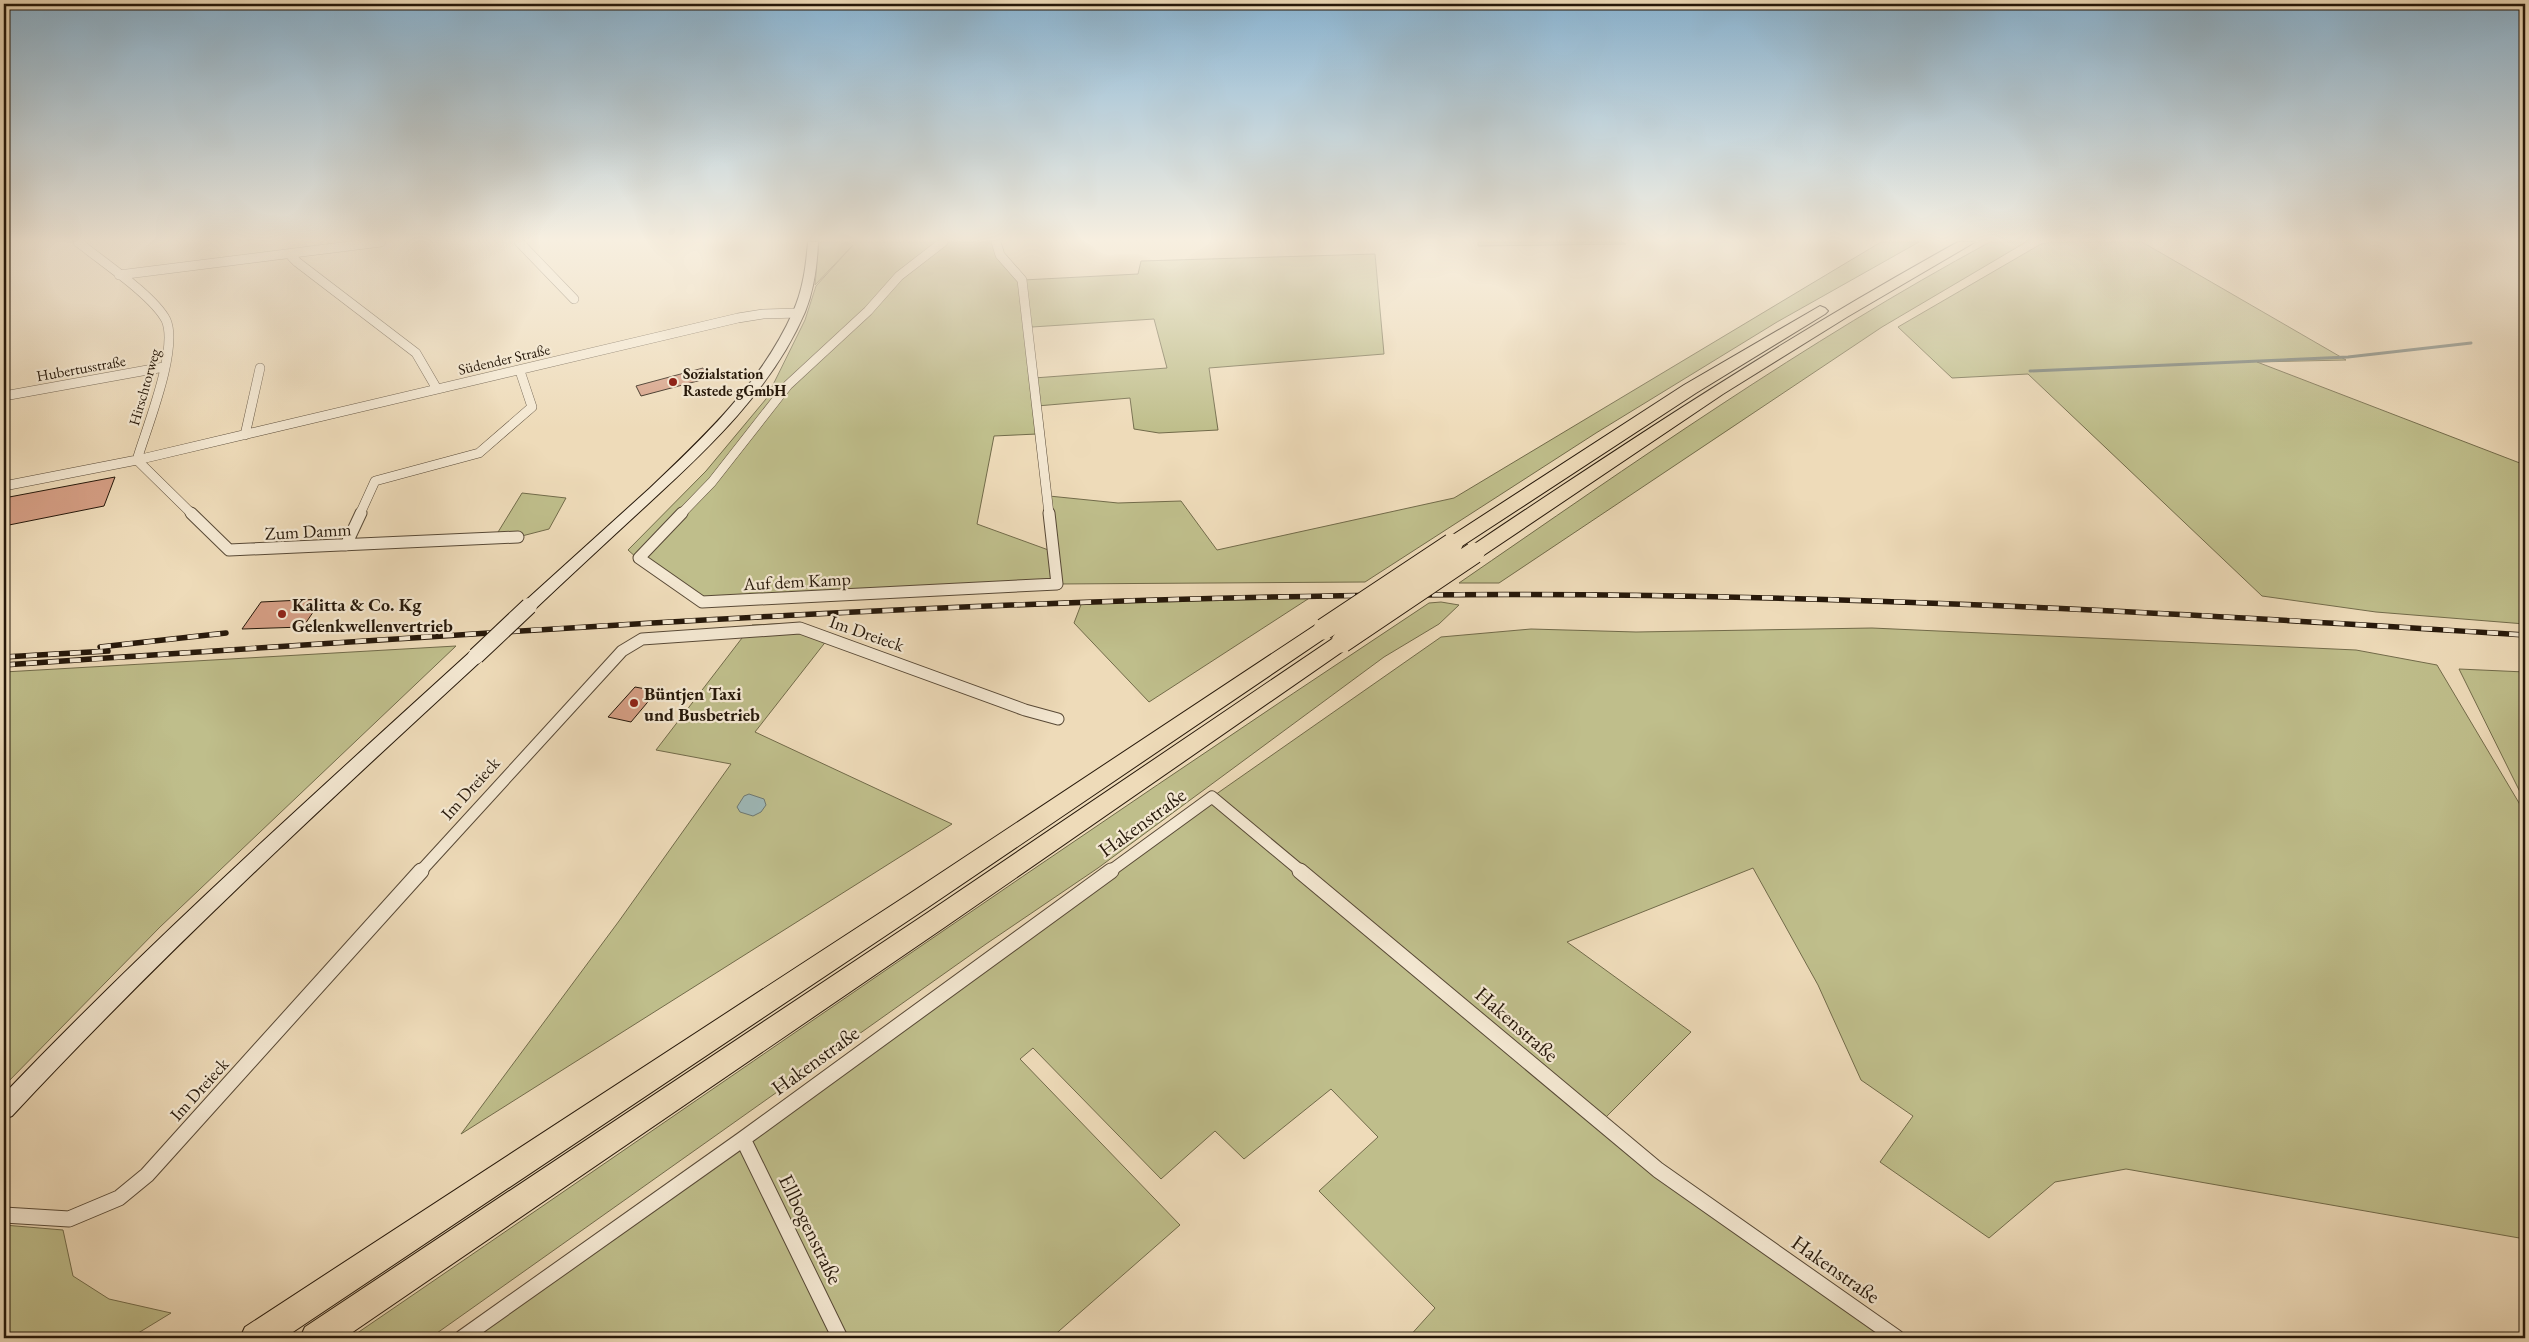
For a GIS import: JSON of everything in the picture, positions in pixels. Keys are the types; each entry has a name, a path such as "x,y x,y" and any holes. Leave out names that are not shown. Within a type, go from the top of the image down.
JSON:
{"highway":[{"path":"316,1338 911,937 1333,636 1452,544 1690,389 1830,305"},
{"path":"256,1338 918,901 1333,636 1474,553 1708,397 1858,305"}],"street":[{"name":"Hirschtorweg","path":"137,460 164,367 170,354 166,321 153,305"},
{"path":"353,305 416,353 437,389"},
{"path":"4,1109 118,989 676,470 732,412 754,385 786,338 801,305"},
{"name":"Auf dem Kamp","path":"874,305 788,385 712,482 639,558 702,602 1057,584 1025,305"},
{"name":"Südender Straße","path":"4,486 137,460 738,318 763,314 798,313"},
{"name":"Hubertusstraße","path":"4,396 164,367"},
{"path":"245,435 260,368"},
{"path":"346,545 375,481 479,453 532,407 520,371"},
{"name":"Zum Damm","path":"137,460 229,550 518,537"},
{"name":"Im Dreieck","path":"4,1215 69,1219 118,1198 147,1175 551,726 622,651 642,639 800,628 1025,710 1058,719"},
{"name":"Hakenstraße","path":"462,1338 743,1139 1212,798 1658,1170 1897,1338"},
{"name":"Ellbogenstraße","path":"743,1139 840,1338"}],"shaded area":[{"path":"810,305 1025,305 1037,434 994,436 977,524 1054,552 1049,496 1118,503 1181,501 1217,550 1454,498 1777,305 1808,305 1596,433 1365,582 1057,584 706,607 628,550 706,471 766,399 805,320"},
{"path":"1027,305 1380,305 1384,354 1209,368 1218,430 1159,433 1134,429 1130,398 1037,406 1034,378 1167,368 1154,319 1032,327"},
{"path":"1880,305 1920,305 1882,327 1499,583 1459,583 1720,405"},
{"path":"1937,305 2250,305 2346,360 2257,362 2525,465 2525,624 2376,612 2262,596 2028,374 1952,378 1898,327"},
{"path":"522,493 566,498 549,529 518,537 495,537"},
{"path":"1311,597 1149,702 1074,623 1082,602"},
{"path":"1441,602 1459,605 1439,624 1384,657 1098,868 986,944 430,1338 350,1338 1293,693 1429,603"},
{"path":"802,623 800,628 827,640 755,732 952,824 461,1134 619,921 731,764 656,750 752,625"},
{"path":"1872,628 2356,650 2437,665 2525,813 2525,1239 2126,1169 2055,1182 1989,1238 1880,1162 1913,1116 1861,1080 1818,985 1753,868 1567,942 1691,1032 1601,1122 1897,1338 1408,1338 1435,1308 1319,1191 1378,1137 1331,1089 1244,1159 1215,1131 1161,1179 1033,1048 1020,1059 1180,1225 1051,1338 468,1338 1212,797 1441,637 1531,629 1636,632"},
{"path":"456,646 160,927 4,1086 4,672"},
{"path":"2459,669 2525,672 2525,802"},
{"path":"4,1225 63,1230 73,1276 109,1299 171,1313 130,1338 4,1338"}],"water":[{"path":"749,794 764,799 766,805 761,812 753,816 740,812 737,807 744,796"}],"building":[{"name":"Sozialstation Rastede gGmbH","path":"703,368 709,378 641,396 636,386"},
{"path":"115,477 104,506 4,526 4,498"},
{"name":"Kalitta & Co. Kg Gelenkwellenvertrieb","path":"322,599 303,627 242,629 261,602"},
{"name":"Büntjen Taxi und Busbetrieb","path":"635,687 657,691 631,722 608,717"}],"waterway":[{"path":"2030,371 2348,357 2471,343"}],"railway":[{"path":"4,665 531,630 882,611 1058,603 1410,595 1689,596 1968,604 2525,635"},
{"path":"100,647 226,633"},
{"path":"4,657 108,651"}],"place":[{"name":"Sozialstation Rastede gGmbH","path":"673,382"},
{"name":"Kalitta & Co. Kg Gelenkwellenvertrieb","path":"282,614"},
{"name":"Büntjen Taxi und Busbetrieb","path":"634,703"}]}
